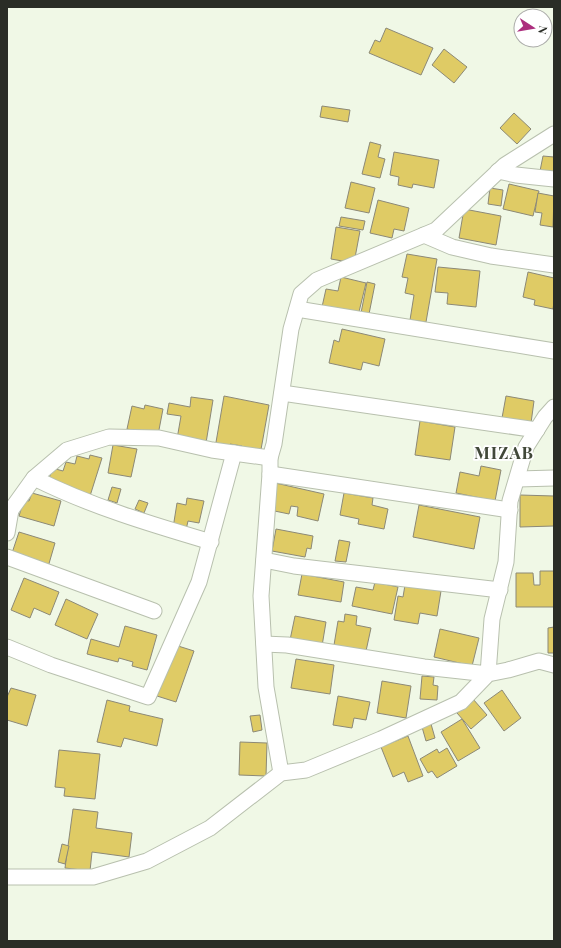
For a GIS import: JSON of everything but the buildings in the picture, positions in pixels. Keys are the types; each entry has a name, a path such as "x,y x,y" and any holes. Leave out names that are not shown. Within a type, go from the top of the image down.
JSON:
{"street":[{"path":"281,772 266,687 261,596 270,458 274,444 291,329 301,294 317,280 436,230 505,165 554,134"},
{"path":"498,171 516,175 554,179"},
{"path":"424,235 452,247 491,256 554,265"},
{"path":"297,309 554,351"},
{"path":"282,393 537,430"},
{"path":"7,877 93,877 147,862 210,828 281,772 306,770 381,739 461,702 488,674 492,619 506,562 510,501 518,479 526,447 545,417 554,407"},
{"path":"7,533 11,510 34,478 67,450 108,437 159,438 212,450 270,458"},
{"path":"7,647 51,665 148,696 199,582 234,453"},
{"path":"270,474 510,510"},
{"path":"34,478 65,494 141,522 211,542"},
{"path":"518,479 554,478"},
{"path":"7,557 154,611"},
{"path":"264,560 294,566 500,590"},
{"path":"264,644 287,645 424,667 488,674 539,661 554,665"}],"district":[{"name":"MIZAB","path":"504,452"}]}
